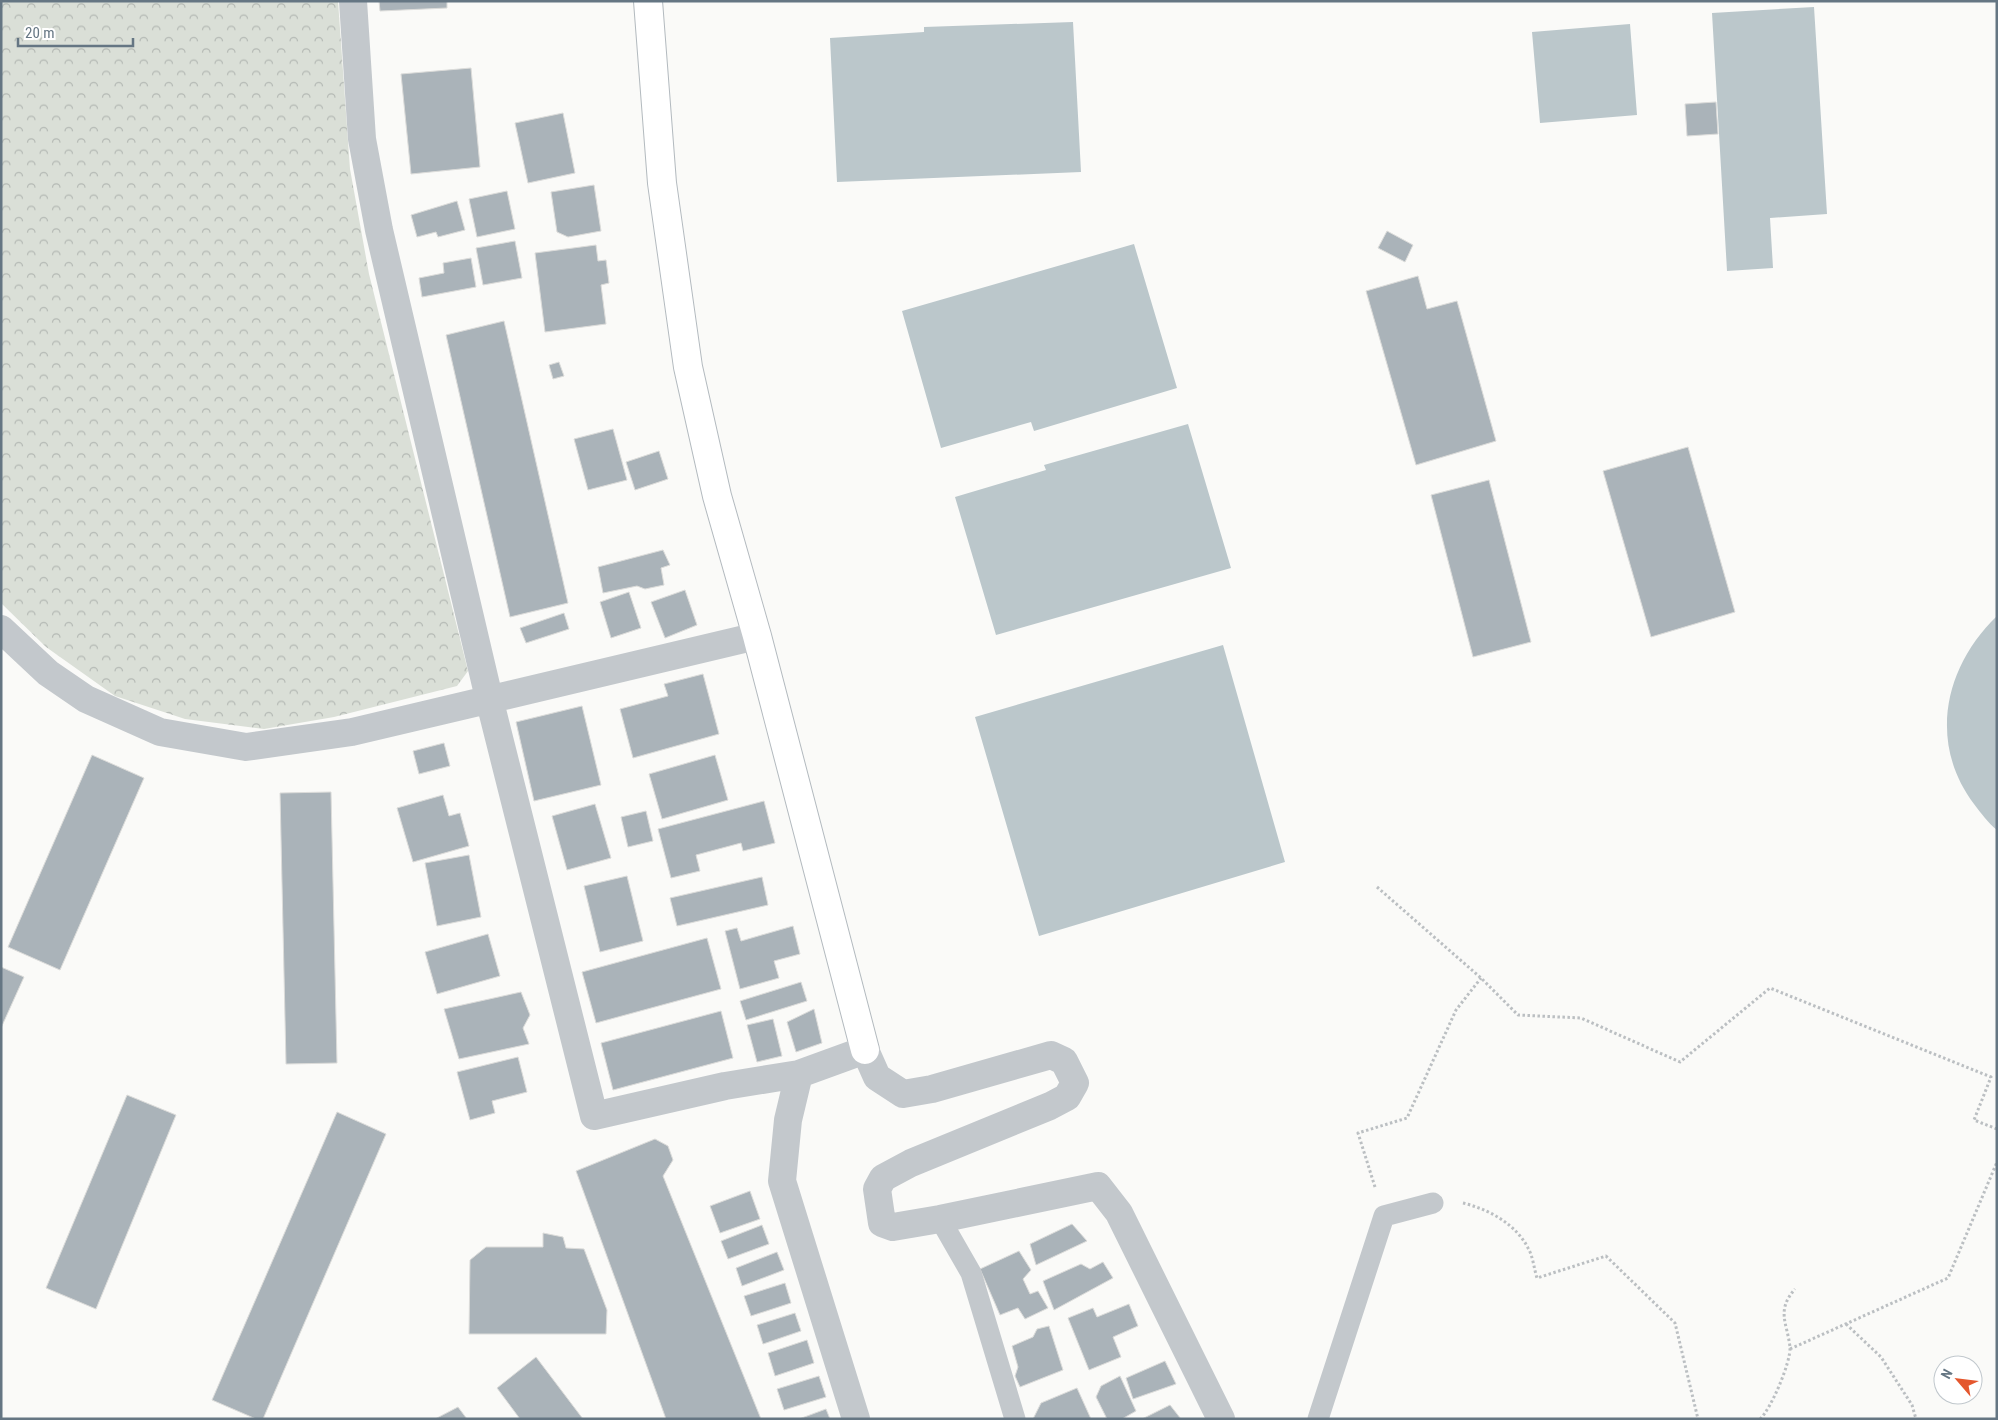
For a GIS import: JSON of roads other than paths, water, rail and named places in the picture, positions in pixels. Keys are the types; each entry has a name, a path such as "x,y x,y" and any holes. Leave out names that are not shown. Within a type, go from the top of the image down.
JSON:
{"street":[{"path":"354,1 362,138 379,230 489,698 594,1116 725,1086 798,1074 865,1050"},
{"path":"648,1 662,184 688,367 717,496 757,636 865,1050 877,1077 903,1094 932,1088 1051,1055 1064,1061 1075,1083 1068,1097 1050,1106 911,1163 883,1178 877,1189 882,1224 893,1227 940,1219 1098,1186 1119,1213 1222,1419"},
{"path":"1,629 48,673 86,699 160,732 246,747 352,732 757,636"},
{"path":"798,1074 788,1120 782,1181 856,1419"}],"lane":[{"path":"1318,1419 1384,1216 1434,1203"},
{"path":"940,1219 971,1274 1016,1419"}]}
